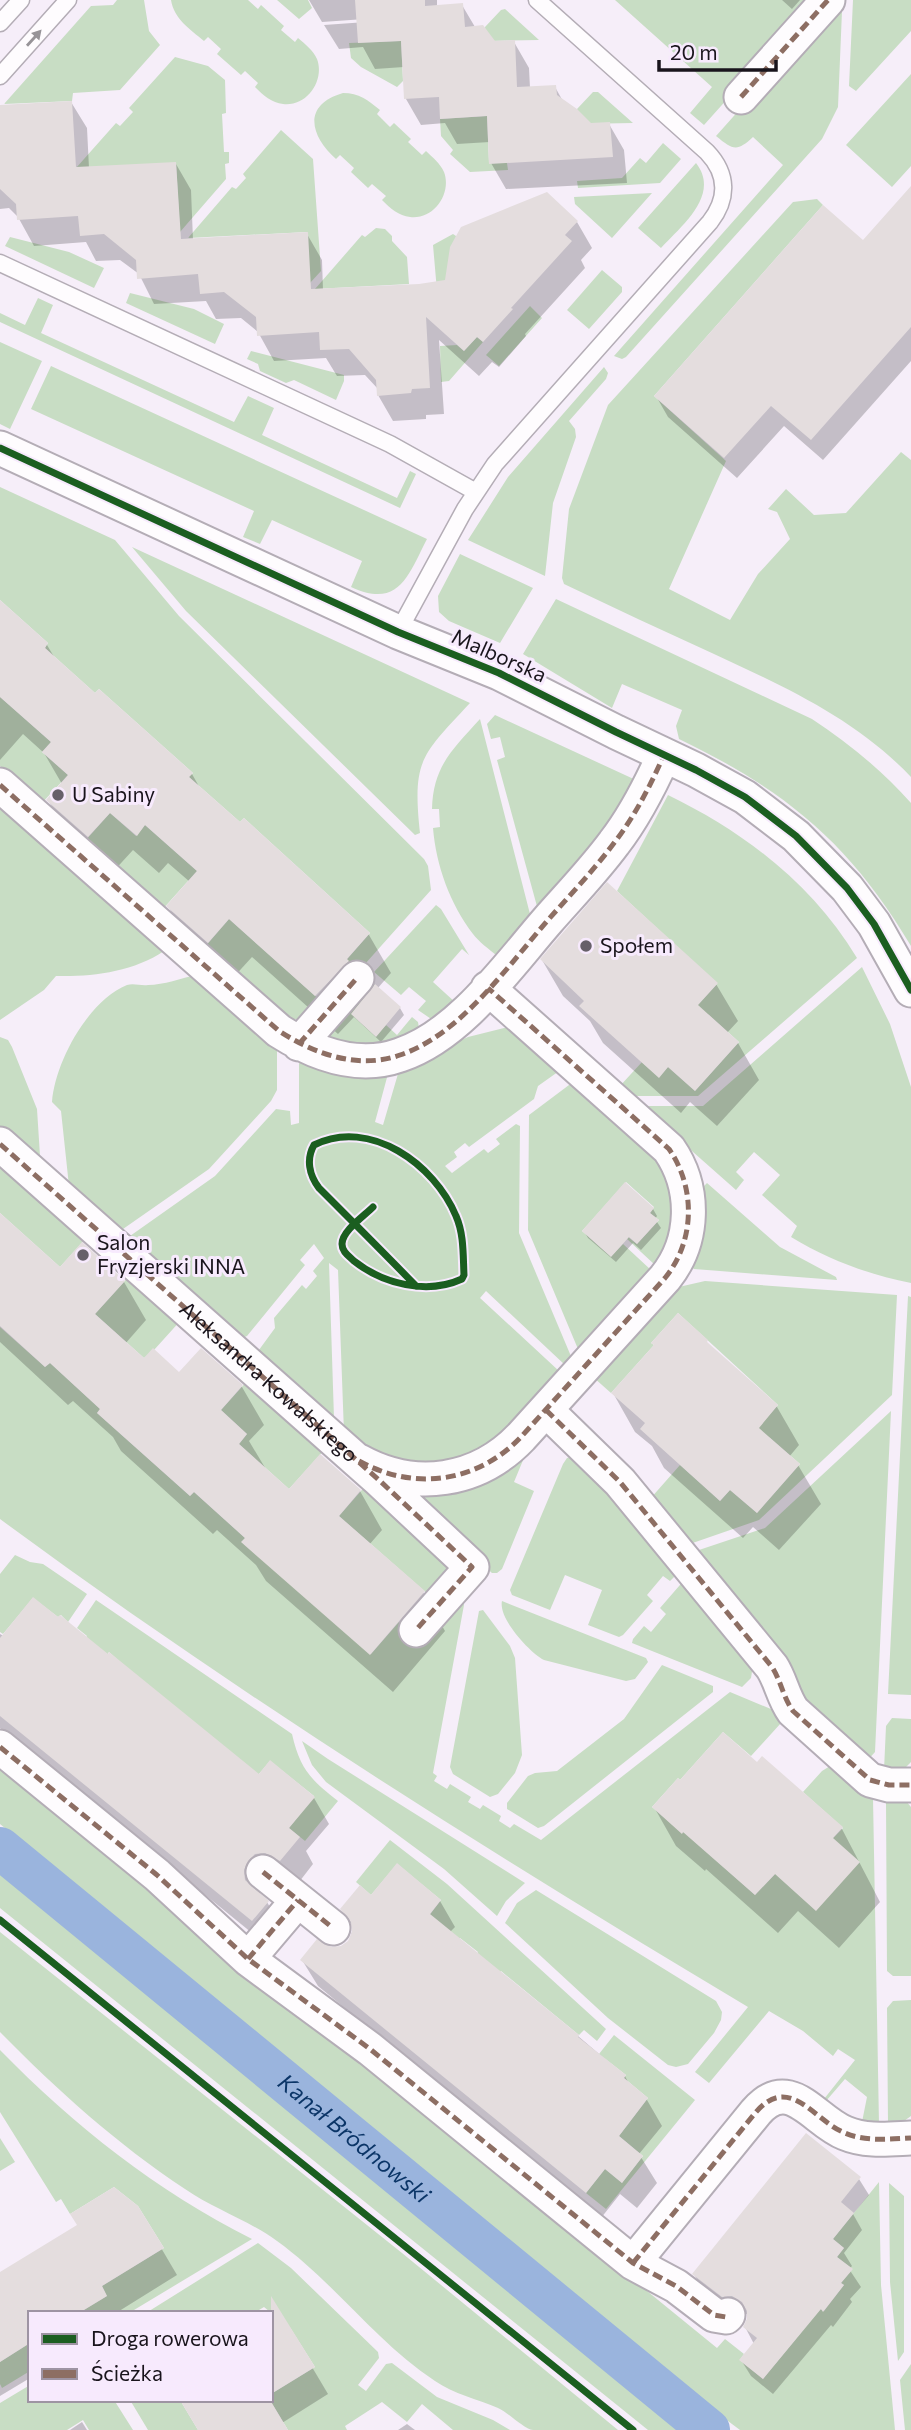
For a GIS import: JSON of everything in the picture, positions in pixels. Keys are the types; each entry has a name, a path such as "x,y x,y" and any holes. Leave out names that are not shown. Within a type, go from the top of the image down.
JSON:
{"street":[{"path":"741,97 828,0"},
{"name":"Malborska","path":"0,448 398,632 499,673 745,797 821,859 874,924 911,990"},
{"path":"0,785 269,1022 299,1044 341,1060 376,1061 421,1047 458,1020 614,843 643,800 664,755"},
{"path":"299,1044 357,978"},
{"path":"359,1461 380,1472 437,1480 484,1466 504,1453 669,1273 685,1237 688,1200 682,1171 664,1143 488,988"},
{"name":"Aleksandra Kowalskiego","path":"0,1144 359,1461 472,1567 416,1630"},
{"path":"546,1410 620,1482 772,1667 786,1701 796,1714 870,1780 889,1785 911,1785"},
{"path":"0,1747 157,1875 248,1959 370,2049 633,2263 676,2286 714,2315 728,2315"},
{"path":"263,1872 333,1928"},
{"path":"248,1959 298,1900"},
{"path":"633,2263 760,2108 771,2100 782,2097 798,2100 825,2122 847,2134 872,2139 911,2138"}],"lane":[{"path":"0,23 21,0"},
{"path":"0,76 68,0"},
{"path":"398,632 475,492 506,451 710,222 720,207 724,190 722,173 707,152 537,0"},
{"path":"0,263 390,444 430,464 475,492"}],"green space":[{"path":"117,0 144,0 149,31 160,45 120,90 73,93 72,101 4,104 91,6 113,5"},
{"path":"171,0 248,0 258,9 261,5 284,26 281,30 295,42 298,38 309,47 317,59 318,75 312,91 292,104 279,103 268,98 255,87 258,83 245,71 241,75 217,54 221,49 208,37 204,41 183,23 175,13"},
{"path":"277,0 308,0 312,8 299,19"},
{"path":"615,0 816,0 704,125 690,113 712,87"},
{"path":"853,0 911,0 911,31 856,91 849,86"},
{"path":"832,6 841,8 842,11 838,107 822,139 626,357 622,359 614,356 783,165 753,137 743,145 735,147 716,136"},
{"path":"505,9 539,40 486,41 485,27"},
{"path":"401,41 403,81 397,87 361,67 351,58 349,43"},
{"path":"175,57 208,66 225,80 226,113 222,114 224,152 229,152 229,163 225,164 226,179 180,232 176,163 76,168 116,123 120,126 133,112 129,108"},
{"path":"911,74 911,166 892,187 846,145"},
{"path":"593,92 598,92 633,123 580,124 577,109"},
{"path":"343,93 359,96 371,103 380,110 377,114 390,127 394,123 411,139 408,142 422,155 426,151 440,166 446,180 445,188 439,204 433,210 419,217 410,217 391,209 382,200 386,196 372,184 368,188 351,172 354,168 340,155 336,159 320,141 314,122 316,113 330,98"},
{"path":"487,116 489,163 507,163 508,170 470,172 450,154 453,150 441,136 440,119"},
{"path":"281,130 313,159 321,271 310,283 307,232 188,238 232,187 236,189 246,178 243,174"},
{"path":"663,143 681,159 660,183 578,188 577,181 622,178 640,158 646,163"},
{"path":"696,163 704,187 701,198 687,220 661,248 638,228"},
{"path":"652,193 612,238 575,204 574,197"},
{"path":"817,199 823,205 654,396 726,461 669,589 730,620 758,574 790,539 777,512 768,509 786,489 814,515 846,513 901,452 911,460 911,777 867,738 818,706 767,679 564,584 562,578 569,509 608,405 793,202"},
{"path":"376,228 385,229 407,257 409,284 315,289 362,235 365,237"},
{"path":"453,234 456,236 451,275 437,291 433,245"},
{"path":"10,237 69,252 104,268 94,288 5,246"},
{"path":"602,270 622,287 622,292 589,329 567,310"},
{"path":"130,293 194,309 224,324 215,344 126,303"},
{"path":"38,298 53,305 41,333 234,422 248,396 274,408 262,435 397,498 410,471 416,474 400,508 0,322 0,313 25,325"},
{"path":"530,306 542,318 499,366 486,355"},
{"path":"477,337 483,342 449,381 441,382 440,346 457,345 464,351"},
{"path":"0,342 42,361 10,429 0,424"},
{"path":"251,351 344,375 336,400 294,380 286,383 260,371 258,364 247,359"},
{"path":"51,366 427,539 414,565 400,585 391,591 367,593 351,587 362,561 272,520 260,544 243,537 254,511 31,409"},
{"path":"604,367 608,373 606,379 569,421 575,429 576,437 553,503 545,576 468,540 508,477"},
{"path":"0,487 115,540 179,616 424,859 428,866 431,890 365,964 345,969 341,966 370,933 244,818 240,822 189,777 193,773 99,689 95,693 45,648 48,643 0,600"},
{"path":"132,547 470,703 431,747 424,760 418,789 420,833 415,835 186,611"},
{"path":"460,554 533,588 500,643 449,621 439,612 438,596"},
{"path":"556,599 812,719 851,747 888,779 911,803 911,946 864,877 812,823 751,778 679,739 676,726 682,710 622,684 612,708 523,654"},
{"path":"0,697 51,742 42,752 68,775 42,803 0,766"},
{"path":"495,715 638,781 626,805 538,910 497,760 505,757 500,737 491,739 487,724"},
{"path":"480,719 531,918 497,956 475,937 457,910 441,870 433,828 440,827 439,809 432,809 436,781 453,749"},
{"path":"668,795 724,826 775,863 819,907 857,958 698,1096 630,1096 619,1087 642,1062 659,1077 668,1067 695,1091 739,1042 709,1015 695,1008 717,984 617,891"},
{"path":"0,799 164,951 139,964 112,972 56,976 44,990 0,1020"},
{"path":"110,813 136,836 145,825 197,871 162,910 85,841"},
{"path":"436,905 469,955 462,949 433,982 456,1003 437,1023 418,1010 426,1001 409,987 401,995 374,972"},
{"path":"229,919 321,1001 300,1019 289,1019 204,948"},
{"path":"862,967 890,1024 911,1087 911,1283 849,1265 791,1237 797,1226 762,1195 780,1175 754,1152 736,1172 744,1180 736,1190 641,1106 703,1106"},
{"path":"197,975 277,1044 277,1090 271,1101 209,1169 123,1229 118,1229 69,1186 61,1111 52,1102 54,1086 76,1034 99,1004 113,993 127,985 160,984"},
{"path":"368,979 382,991 358,1020 376,1036 386,1025 397,1035 412,1017 418,1022 420,1035 392,1045 334,1045 326,1036"},
{"path":"508,1027 562,1069 538,1086 534,1099 469,1147 465,1143 454,1152 457,1157 445,1166 452,1173 484,1149 488,1153 500,1144 496,1139 516,1124 520,1126 519,1233 573,1361 565,1365 486,1291 480,1298 559,1371 512,1429 472,1458 416,1467 373,1453 344,1433 338,1270 329,1263 334,1418 331,1421 256,1354 275,1328 274,1318 302,1285 306,1289 317,1276 313,1271 324,1258 314,1244 300,1260 305,1265 247,1336 240,1339 130,1242 130,1236 215,1176 276,1109 290,1111 291,1125 299,1123 301,1059 389,1070 375,1122 383,1125 400,1067 468,1037"},
{"path":"0,1037 8,1040 12,1047 37,1109 40,1156 35,1157 0,1126"},
{"path":"579,1084 661,1159 675,1202 673,1234 655,1265 627,1239 628,1237 637,1244 659,1220 650,1213 654,1207 626,1182 582,1231 611,1256 623,1244 651,1270 583,1350 578,1349 528,1230 529,1115 569,1085"},
{"path":"0,1166 88,1236 60,1267 0,1213"},
{"path":"707,1183 780,1247 837,1280 694,1269 688,1264 698,1192"},
{"path":"131,1274 182,1319 144,1358 95,1314"},
{"path":"705,1281 897,1295 892,1395 759,1520 684,1546 650,1499 680,1465 720,1501 730,1490 757,1513 800,1464 770,1438 756,1430 778,1405 678,1313 651,1343 654,1345 611,1393 593,1377 670,1289"},
{"path":"908,1296 911,1297 911,1695 888,1694"},
{"path":"0,1327 45,1367 50,1363 100,1409 97,1413 190,1496 194,1492 245,1538 242,1542 371,1654 399,1622 402,1625 461,1594 464,1605 433,1773 437,1776 434,1781 447,1789 450,1784 471,1797 468,1802 480,1809 483,1805 501,1816 499,1821 510,1828 514,1824 541,1840 730,1692 778,1712 781,1723 751,1756 723,1732 652,1807 755,1895 778,1871 833,1838 843,1828 803,1792 822,1771 830,1766 838,1768 873,1798 879,2124 862,2122 867,2097 845,2079 826,2101 824,2099 855,2060 838,2049 833,2056 803,2031 769,2011 709,2083 695,2072 748,2007 368,1772 182,1648 0,1519"},
{"path":"249,1379 327,1447 289,1489 239,1444 247,1434 221,1410"},
{"path":"891,1411 875,1752 866,1762 814,1714 768,1650 775,1643 752,1614 744,1620 690,1553 765,1528"},
{"path":"526,1453 514,1482 534,1491 502,1569 492,1573 414,1503 413,1494"},
{"path":"573,1456 679,1572 670,1581 663,1576 647,1595 653,1601 619,1637 588,1625 602,1590 565,1575 550,1610 512,1595 510,1590 563,1464 567,1458"},
{"path":"368,1483 452,1566 431,1597 339,1516"},
{"path":"15,1555 43,1564 87,1594 68,1622 33,1598 3,1634 0,1632 0,1574"},
{"path":"686,1578 754,1659 751,1678 742,1687 632,1643 644,1626 651,1632 666,1614 660,1608"},
{"path":"96,1600 292,1734 307,1772 338,1801 305,1841 289,1828 314,1796 270,1761 253,1781 109,1652 104,1659 83,1642 87,1636 77,1628"},
{"path":"502,1601 646,1658 648,1662 635,1679 626,1681 544,1660 523,1642 510,1625 502,1608"},
{"path":"483,1610 510,1646 515,1658 522,1755 515,1773 498,1794 490,1797 453,1774 450,1767 479,1611"},
{"path":"662,1665 713,1686 713,1692 544,1826 538,1828 507,1809 507,1803 528,1776 557,1771 624,1719"},
{"path":"892,1718 911,1719 911,1762 904,1769 884,1770 886,1726"},
{"path":"302,1741 525,1883 506,1901 497,1916 444,1869 326,1782 312,1765"},
{"path":"0,1764 717,2348 725,2339 744,2354 740,2360 763,2379 820,2309 824,2311 844,2285 841,2283 852,2269 837,2257 844,2248 833,2239 879,2182 881,2285 895,2430 740,2430 0,1824"},
{"path":"906,1801 911,1807 911,1976 893,1976 887,1971 886,1802"},
{"path":"390,1840 447,1884 606,2029 597,2041 584,2030 579,2035 501,1971 495,1978 473,1960 478,1952 460,1938 454,1945 425,1921 441,1900 397,1864 371,1895 356,1882"},
{"path":"0,1870 682,2430 648,2430 0,1908"},
{"path":"536,1890 716,2001 722,2012 721,2020 714,2033 688,2064 676,2067 668,2065 608,2018 505,1923 517,1903"},
{"path":"0,1932 402,2253 618,2430 533,2430 498,2408 442,2386 393,2348 298,2257 277,2241 185,2189 112,2135 43,2075 0,2032"},
{"path":"911,2000 911,2116 904,2121 888,2124 887,2008 893,2001"},
{"path":"614,2035 695,2100 606,2209 586,2193 605,2169 622,2183 643,2156 619,2136 648,2098 624,2078 626,2075 599,2054"},
{"path":"0,2050 57,2105 118,2155 183,2200 252,2239 132,2311 82,2311 107,2296 102,2286 164,2248 138,2206 114,2187 70,2214 61,2199 56,2202 0,2112"},
{"path":"0,2138 15,2162 0,2171"},
{"path":"889,2183 904,2196 904,2352 898,2361 890,2282"},
{"path":"258,2243 291,2268 378,2352 379,2358 358,2385 366,2391 386,2364 392,2363 437,2397 493,2420 510,2430 453,2430 422,2404 407,2422 382,2402 345,2426 347,2430 288,2430 271,2402 273,2393 315,2367 291,2329 273,2314 273,2311 264,2307 257,2311 149,2311"},
{"path":"28,2344 28,2372 2,2388 0,2362"},
{"path":"911,2364 911,2430 905,2430 900,2380"},
{"path":"28,2386 28,2402 115,2402 133,2430 89,2430 83,2420 67,2430 0,2430 0,2403"},
{"path":"131,2402 181,2402 198,2430 148,2430"}],"building":[{"path":"355,0 425,0 425,6 463,3 465,27 483,25 495,41 515,40 517,87 556,85 557,95 591,123 610,122 613,157 489,164 487,116 440,119 439,97 404,99 401,41 358,43"},
{"path":"72,101 76,167 176,162 181,239 308,232 311,289 419,284 445,280 450,247 461,227 547,192 578,221 565,235 572,241 483,342 477,337 464,351 426,317 430,388 412,389 411,393 377,396 376,380 349,349 320,350 319,332 257,336 256,317 224,292 200,294 198,274 137,279 136,260 104,234 80,236 78,216 17,220 16,204 0,189 0,105"},
{"path":"911,186 911,327 811,440 771,406 724,458 654,396 823,205 863,240"},
{"path":"0,600 48,643 45,648 95,693 99,689 193,773 189,777 240,822 244,818 370,933 347,959 349,961 315,996 229,919 208,943 166,906 197,871 145,825 137,836 110,813 88,837 46,800 68,775 42,752 51,742 0,697"},
{"path":"607,882 718,983 698,1005 739,1042 695,1091 668,1067 659,1078 579,1006 584,1001 540,959"},
{"path":"375,984 401,1007 376,1037 351,1014"},
{"path":"625,1182 654,1208 650,1213 659,1220 637,1244 629,1237 611,1257 582,1231"},
{"path":"0,1213 60,1267 82,1242 125,1281 95,1314 144,1358 153,1348 179,1372 201,1348 243,1385 221,1410 247,1434 239,1444 289,1489 320,1454 361,1490 339,1516 425,1591 370,1655 241,1542 245,1538 194,1492 190,1496 97,1413 100,1409 50,1363 45,1367 0,1326"},
{"path":"678,1313 778,1405 759,1428 800,1464 757,1513 730,1490 720,1501 640,1429 645,1423 611,1393 654,1345 651,1343"},
{"path":"33,1597 108,1654 109,1652 259,1774 270,1760 315,1797 289,1828 300,1837 280,1861 265,1853 255,1854 248,1861 244,1870 245,1880 269,1901 252,1921 0,1716 0,1638"},
{"path":"723,1732 757,1762 762,1756 843,1827 833,1838 860,1862 816,1911 775,1874 755,1895 652,1807"},
{"path":"397,1863 441,1900 430,1914 579,2035 578,2037 626,2075 624,2078 648,2098 619,2136 643,2156 622,2183 605,2169 586,2193 300,1960 317,1939 331,1947 341,1946 348,1941 352,1932 351,1922 340,1909 360,1885 371,1895"},
{"path":"806,2133 861,2177 841,2202 854,2213 833,2239 844,2248 837,2257 853,2269 823,2312 821,2309 763,2379 739,2360 757,2338 743,2327 747,2311 742,2302 732,2296 722,2297 692,2274"},
{"path":"114,2187 138,2206 164,2248 102,2286 107,2296 82,2311 28,2311 28,2344 0,2362 0,2272 77,2225 70,2214"},
{"path":"271,2296 315,2367 273,2393 273,2311"},
{"path":"181,2402 271,2402 288,2430 198,2430"}],"waterway":[{"name":"Kanał Bródnowski","path":"0,1848 709,2430"}],"marked path":[{"path":"741,97 828,0"},
{"path":"0,785 279,1031 322,1053 368,1061 400,1055 422,1045 443,1032 481,998 614,843 642,800 664,755"},
{"path":"299,1044 357,978"},
{"path":"359,1461 402,1477 445,1478 466,1473 504,1452 521,1437 665,1278 675,1263 687,1231 688,1197 678,1164 669,1149 488,988"},
{"path":"0,1144 379,1480 472,1567 416,1630"},
{"path":"546,1410 620,1482 772,1667 793,1711 870,1780 889,1785 911,1785"},
{"path":"0,1747 157,1875 248,1959 370,2049 633,2263 676,2286 714,2315 728,2315"},
{"path":"263,1872 333,1928"},
{"path":"248,1959 298,1900"},
{"path":"633,2263 756,2112 768,2101 780,2097 791,2098 834,2127 853,2136 878,2139 911,2138"}],"cycle path":[{"path":"0,448 398,632 499,673 745,797 796,836 847,888 874,924 911,990"},
{"path":"373,1207 359,1219 354,1224 349,1229 343,1239 343,1249 354,1261 378,1276 406,1285 420,1286 434,1286 462,1279 463,1245 456,1216 433,1179 417,1164 398,1151 357,1137 335,1138 314,1145 310,1167 319,1188 343,1212 355,1224 380,1249 404,1274 416,1286"},
{"path":"0,1920 633,2430"}],"place":[{"name":"U Sabiny","path":"58,795"},
{"name":"Społem","path":"586,946"},
{"name":"Salon Fryzjerski INNA","path":"83,1255"}]}
